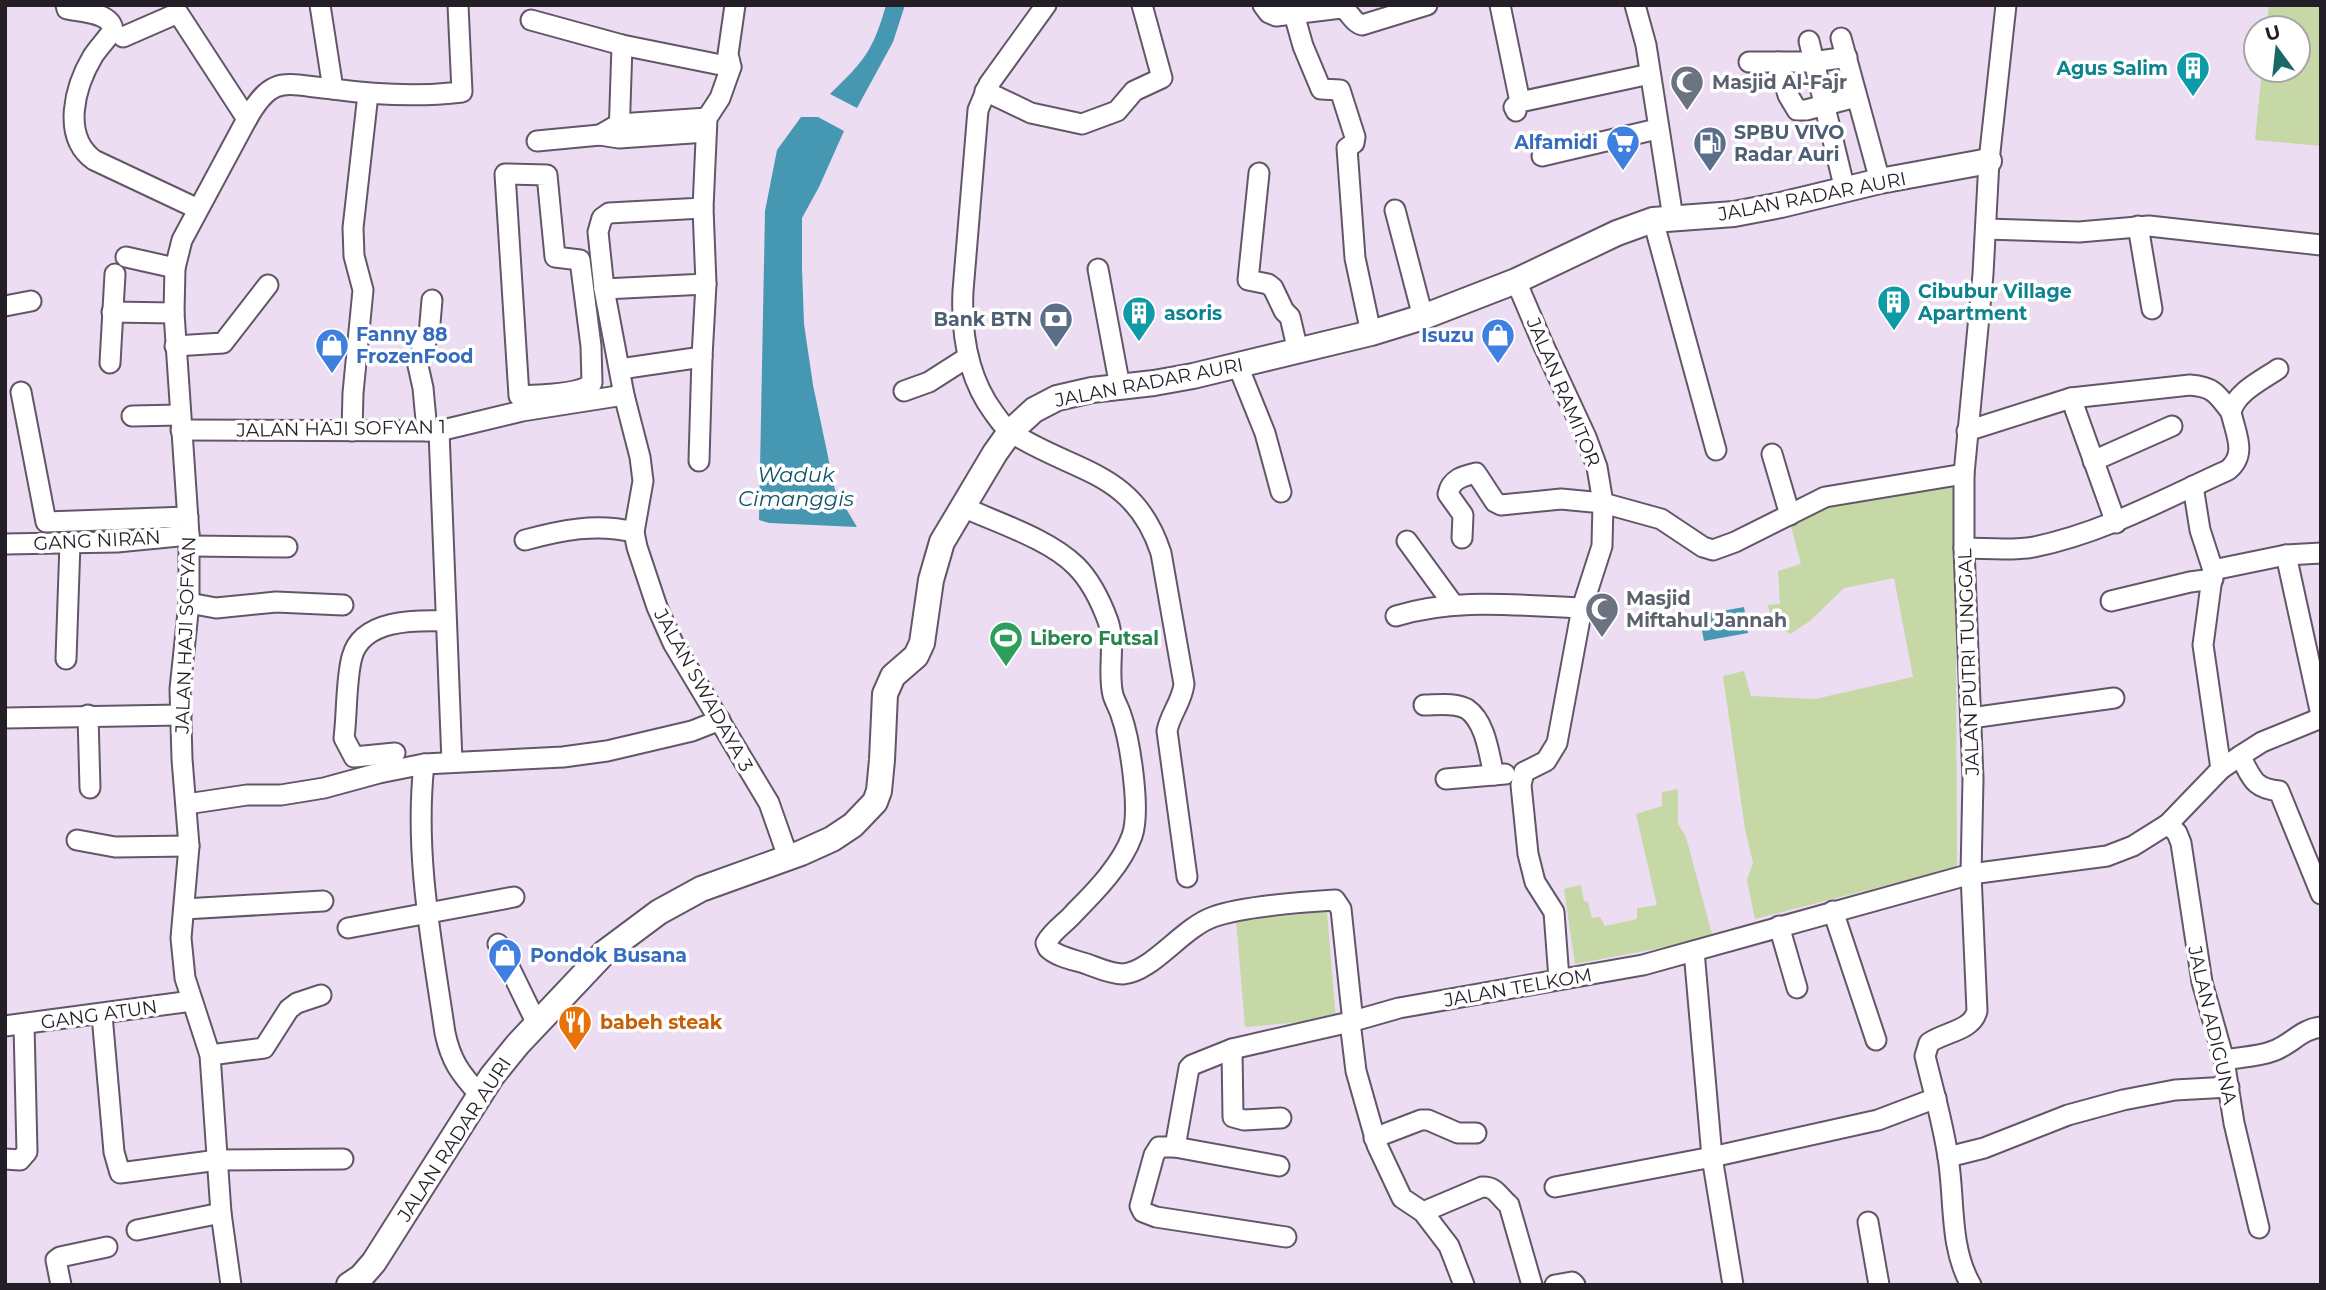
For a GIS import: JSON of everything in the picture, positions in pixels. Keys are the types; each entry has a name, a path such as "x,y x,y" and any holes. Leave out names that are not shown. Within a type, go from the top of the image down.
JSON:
{"main road":[{"name":"JALAN RADAR AURI","path":"358,1282 374,1262 479,1094 509,1054 604,953 668,906 701,889 819,845 844,832 875,802 879,791 882,760 885,694 893,676 916,656 922,643 932,580 942,542 1010,432 1034,410 1057,398 1154,383 1238,366 1423,317 1516,281 1594,243 1663,219 1734,214 1880,181 1989,161"}],"street":[{"path":"66,5 67,9 108,19 113,25 113,30 94,55 78,89 75,133 82,152 198,209"},
{"path":"320,5 333,89 368,94 431,96 462,92 458,5"},
{"path":"699,461 706,285 703,208 706,125 720,98 731,67 728,54 735,5"},
{"path":"1046,5 985,92 978,110 963,291 968,356 975,381 986,402 1010,432 1103,477 1132,500 1156,538 1184,684 1182,697 1172,713 1167,731 1187,877"},
{"path":"985,92 1031,113 1082,124 1117,111 1134,91 1162,78 1142,5"},
{"path":"1263,5 1273,15 1341,8 1362,25 1427,5"},
{"path":"1500,5 1518,107 1650,74"},
{"path":"1635,5 1646,45 1650,74 1663,219 1716,450"},
{"name":"JALAN PUTRI TUNGGAL","path":"1972,1285 1958,1246 1948,1157 1925,1055 1926,1048 1934,1040 1967,1025 1977,1011 1971,874 1973,779 1964,548 1964,474 1976,363 1989,161 2006,5"},
{"path":"123,37 182,9 246,121"},
{"path":"1294,14 1303,46 1321,89 1340,90 1355,137 1354,142 1347,148 1355,258 1371,332"},
{"path":"531,20 622,45 731,67"},
{"path":"1841,38 1880,181"},
{"path":"1809,41 1845,190"},
{"path":"613,132 622,45"},
{"path":"1749,62 1813,62 1847,57"},
{"path":"1778,62 1795,109 1801,111 1856,97"},
{"name":"JALAN HAJI SOFYAN","path":"231,1285 220,1213 210,1055 185,978 181,938 189,846 180,689 189,603 189,533 175,346 175,268 182,240 258,99 272,87 290,85 333,89"},
{"path":"352,431 363,290 354,256 353,228 368,94"},
{"path":"537,141 706,125"},
{"path":"1542,156 1657,129"},
{"path":"1258,173 1248,280 1268,284 1273,288 1284,311 1290,317 1298,351"},
{"path":"505,174 547,175 555,257 580,260 591,346 592,383 589,387 521,403 505,174"},
{"name":"JALAN SWADAYA 3","path":"703,208 609,213 601,218 598,232 604,289 643,481 634,532 657,607 674,643 769,803 788,857"},
{"path":"1395,210 1423,317"},
{"path":"2138,226 2152,309"},
{"path":"1986,229 2079,232 2138,226 2321,245"},
{"path":"126,257 175,268"},
{"path":"1098,269 1120,387"},
{"path":"110,363 115,274"},
{"name":"JALAN RAMITOR","path":"1516,281 1586,437 1597,467 1603,503 1602,546 1582,608 1557,743 1546,761 1524,772"},
{"path":"175,346 223,343 268,285"},
{"path":"604,289 706,285"},
{"path":"432,300 429,335 417,361 433,431 452,762"},
{"path":"5,306 31,301"},
{"path":"113,312 174,313"},
{"path":"904,391 929,382 968,356"},
{"path":"621,369 702,357"},
{"path":"1238,366 1265,433 1281,492"},
{"path":"2231,412 2239,396 2278,369"},
{"path":"1964,548 2031,548 2116,523 2228,470 2238,460 2240,445 2231,412 2214,391 2206,386 2190,385 2071,398 1967,431"},
{"path":"21,392 46,522 189,533 287,547"},
{"name":"JALAN HAJI SOFYAN 1","path":"132,416 180,423 352,431 433,431 521,403 624,395"},
{"path":"2071,398 2116,523"},
{"path":"2093,461 2172,426"},
{"path":"1772,454 1790,515"},
{"path":"1462,538 1462,515 1448,494 1449,486 1459,478 1476,472 1495,502 1501,505 1561,499 1603,503 1661,519 1703,547 1713,550 1725,547 1825,497 1964,474"},
{"path":"2193,486 2200,530 2213,575 2203,645 2221,769"},
{"path":"963,507 1051,547 1076,566 1092,587 1109,624 1112,695 1122,716 1131,766 1136,805 1135,826 1121,856 1075,913 1051,935 1046,943 1048,948 1090,965 1124,974 1143,967 1178,938 1211,917 1231,912 1335,900 1341,909 1356,1071 1374,1138 1402,1198 1423,1212 1449,1246 1464,1285"},
{"path":"525,540 589,527 604,526 634,532"},
{"name":"GANG NIRAN","path":"5,544 117,542 189,533"},
{"path":"1407,541 1453,604"},
{"path":"66,659 70,543"},
{"path":"2111,601 2286,555 2321,553"},
{"path":"2286,555 2321,717"},
{"path":"189,603 216,608 276,602 343,605"},
{"path":"1396,615 1453,604 1582,608"},
{"path":"395,753 354,758 348,748 344,738 352,655 363,640 386,625 446,621"},
{"path":"1970,718 2114,698"},
{"path":"1424,705 1452,705 1467,709 1483,731 1494,775"},
{"path":"88,715 90,788"},
{"path":"5,718 181,715"},
{"name":"JALAN TELKOM","path":"1175,1147 1189,1068 1232,1049 1399,1008 1643,965 1971,874 2107,856 2133,846 2168,824 2221,769 2240,756 2262,742 2321,717"},
{"path":"187,804 324,788 424,764 563,757 607,751 692,732 720,720"},
{"path":"2240,756 2255,783 2262,789 2279,791 2321,894"},
{"path":"424,764 422,867 449,1052 457,1070 479,1094"},
{"path":"1447,779 1524,772 1521,795 1528,854 1538,889 1554,912 1559,979"},
{"name":"JALAN ADIGUNA","path":"2168,824 2177,833 2181,843 2196,953 2208,1009 2224,1060 2239,1145 2259,1227"},
{"path":"77,840 115,848 189,846"},
{"path":"348,928 514,897"},
{"path":"184,909 323,901"},
{"path":"1833,911 1876,1040"},
{"path":"1779,926 1797,988"},
{"path":"498,944 537,1024"},
{"path":"1694,951 1712,1157 1733,1285"},
{"path":"210,1055 264,1048 289,1009 297,1003 321,995"},
{"name":"GANG ATUN","path":"15,1026 192,1001"},
{"path":"102,1015 118,1170 124,1174 218,1160 343,1159"},
{"path":"5,1159 20,1160 27,1152 15,1026"},
{"path":"2224,1060 2271,1052 2287,1045 2300,1032 2321,1027"},
{"path":"1232,1049 1233,1117 1244,1121 1281,1118"},
{"path":"1948,1157 1984,1148 2068,1115 2123,1100 2175,1090 2229,1087"},
{"path":"1555,1187 1712,1157 1878,1119 1936,1098"},
{"path":"1374,1138 1421,1120 1428,1120 1458,1133 1476,1132"},
{"path":"1279,1166 1162,1147 1155,1152 1139,1203 1143,1212 1156,1217 1286,1237"},
{"path":"1423,1212 1482,1187 1490,1186 1496,1190 1509,1205 1532,1285"},
{"path":"137,1230 220,1213"},
{"path":"1868,1222 1879,1285"},
{"path":"61,1285 56,1260 107,1247"},
{"path":"1555,1285 1572,1282 1575,1285"}],"green space":[{"path":"2269,5 2321,5 2321,146 2255,140 2261,84 2312,84 2312,14 2268,14"},
{"path":"1955,478 1957,867 1755,919 1747,880 1753,863 1745,829 1723,676 1744,671 1751,696 1815,699 1913,677 1894,578 1844,588 1810,621 1790,634 1771,622 1768,605 1780,604 1778,571 1801,564 1788,515"},
{"path":"1678,789 1678,824 1686,837 1713,938 1575,964 1564,889 1581,885 1584,901 1588,902 1592,918 1600,917 1605,926 1637,919 1637,908 1657,905 1636,814 1662,806 1662,792"},
{"path":"1327,912 1336,1019 1245,1027 1236,920"}],"water":[{"path":"886,5 905,5 893,42 857,108 830,94 851,73 872,45"},
{"name":"Waduk Cimanggis","path":"801,117 818,117 844,131 802,218 802,268 804,324 813,385 835,490 857,527 769,523 759,520 765,211 777,150"},
{"path":"1744,607 1748,633 1704,641 1699,615"}],"place":[{"name":"Agus Salim","path":"2193,98"},
{"name":"Masjid Al-Fajr","path":"1687,112"},
{"name":"Alfamidi","path":"1623,172"},
{"name":"SPBU VIVO Radar Auri","path":"1710,173"},
{"name":"Cibubur Village Apartment","path":"1894,332"},
{"name":"asoris","path":"1139,343"},
{"name":"Bank BTN","path":"1056,349"},
{"name":"Isuzu","path":"1498,365"},
{"name":"Fanny 88 FrozenFood","path":"332,375"},
{"name":"Masjid Miftahul Jannah","path":"1602,639"},
{"name":"Libero Futsal","path":"1006,668"},
{"name":"Pondok Busana","path":"505,985"},
{"name":"babeh steak","path":"575,1052"}]}
